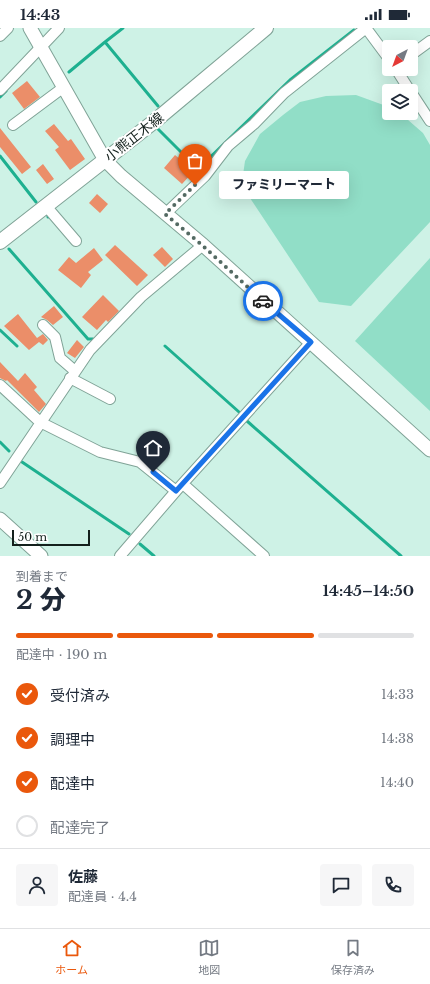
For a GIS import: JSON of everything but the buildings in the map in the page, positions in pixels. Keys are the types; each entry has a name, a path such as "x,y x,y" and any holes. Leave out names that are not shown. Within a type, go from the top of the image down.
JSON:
{"main road":[{"name":"小熊正木線","path":"0,242 156,120 266,28"}],"street":[{"path":"0,36 8,28"},
{"path":"30,28 105,160 121,176 202,245 311,342 430,450"},
{"path":"0,90 59,28"},
{"path":"165,214 205,176 228,146 254,124 284,93 366,28 382,50"},
{"path":"418,50 430,41"},
{"path":"13,125 64,87"},
{"path":"418,103 430,121"},
{"path":"46,206 76,241"},
{"path":"0,483 72,374 90,350 141,297 202,245"},
{"path":"43,325 55,338 60,358 72,374 110,399"},
{"path":"120,556 179,488 311,342"},
{"path":"0,385 40,422 100,452 140,462 179,488 264,556"},
{"path":"0,519 41,556"}],"green space":[{"path":"356,95 382,104 382,120 408,120 423,133 430,145 430,222 351,306 319,302 244,189 243,175 245,161 260,134 300,102 326,96"},
{"path":"430,258 430,411 355,341"}],"waterway":[{"path":"105,42 123,28"},
{"path":"157,128 198,169 290,80 354,30"},
{"path":"69,72 105,42 158,106"},
{"path":"0,97 6,91"},
{"path":"0,156 36,202"},
{"path":"9,249 88,339 93,339"},
{"path":"0,330 17,346"},
{"path":"165,346 239,412"},
{"path":"247,421 401,556"},
{"path":"0,442 9,451"},
{"path":"22,462 129,534"},
{"path":"140,544 154,556"}],"way so far":[{"path":"195,185 165,214 202,245 263,301"}],"place":[{"name":"ファミリーマート","path":"195,185"}],"route":[{"path":"153,472 176,491 311,342 263,301"}]}
